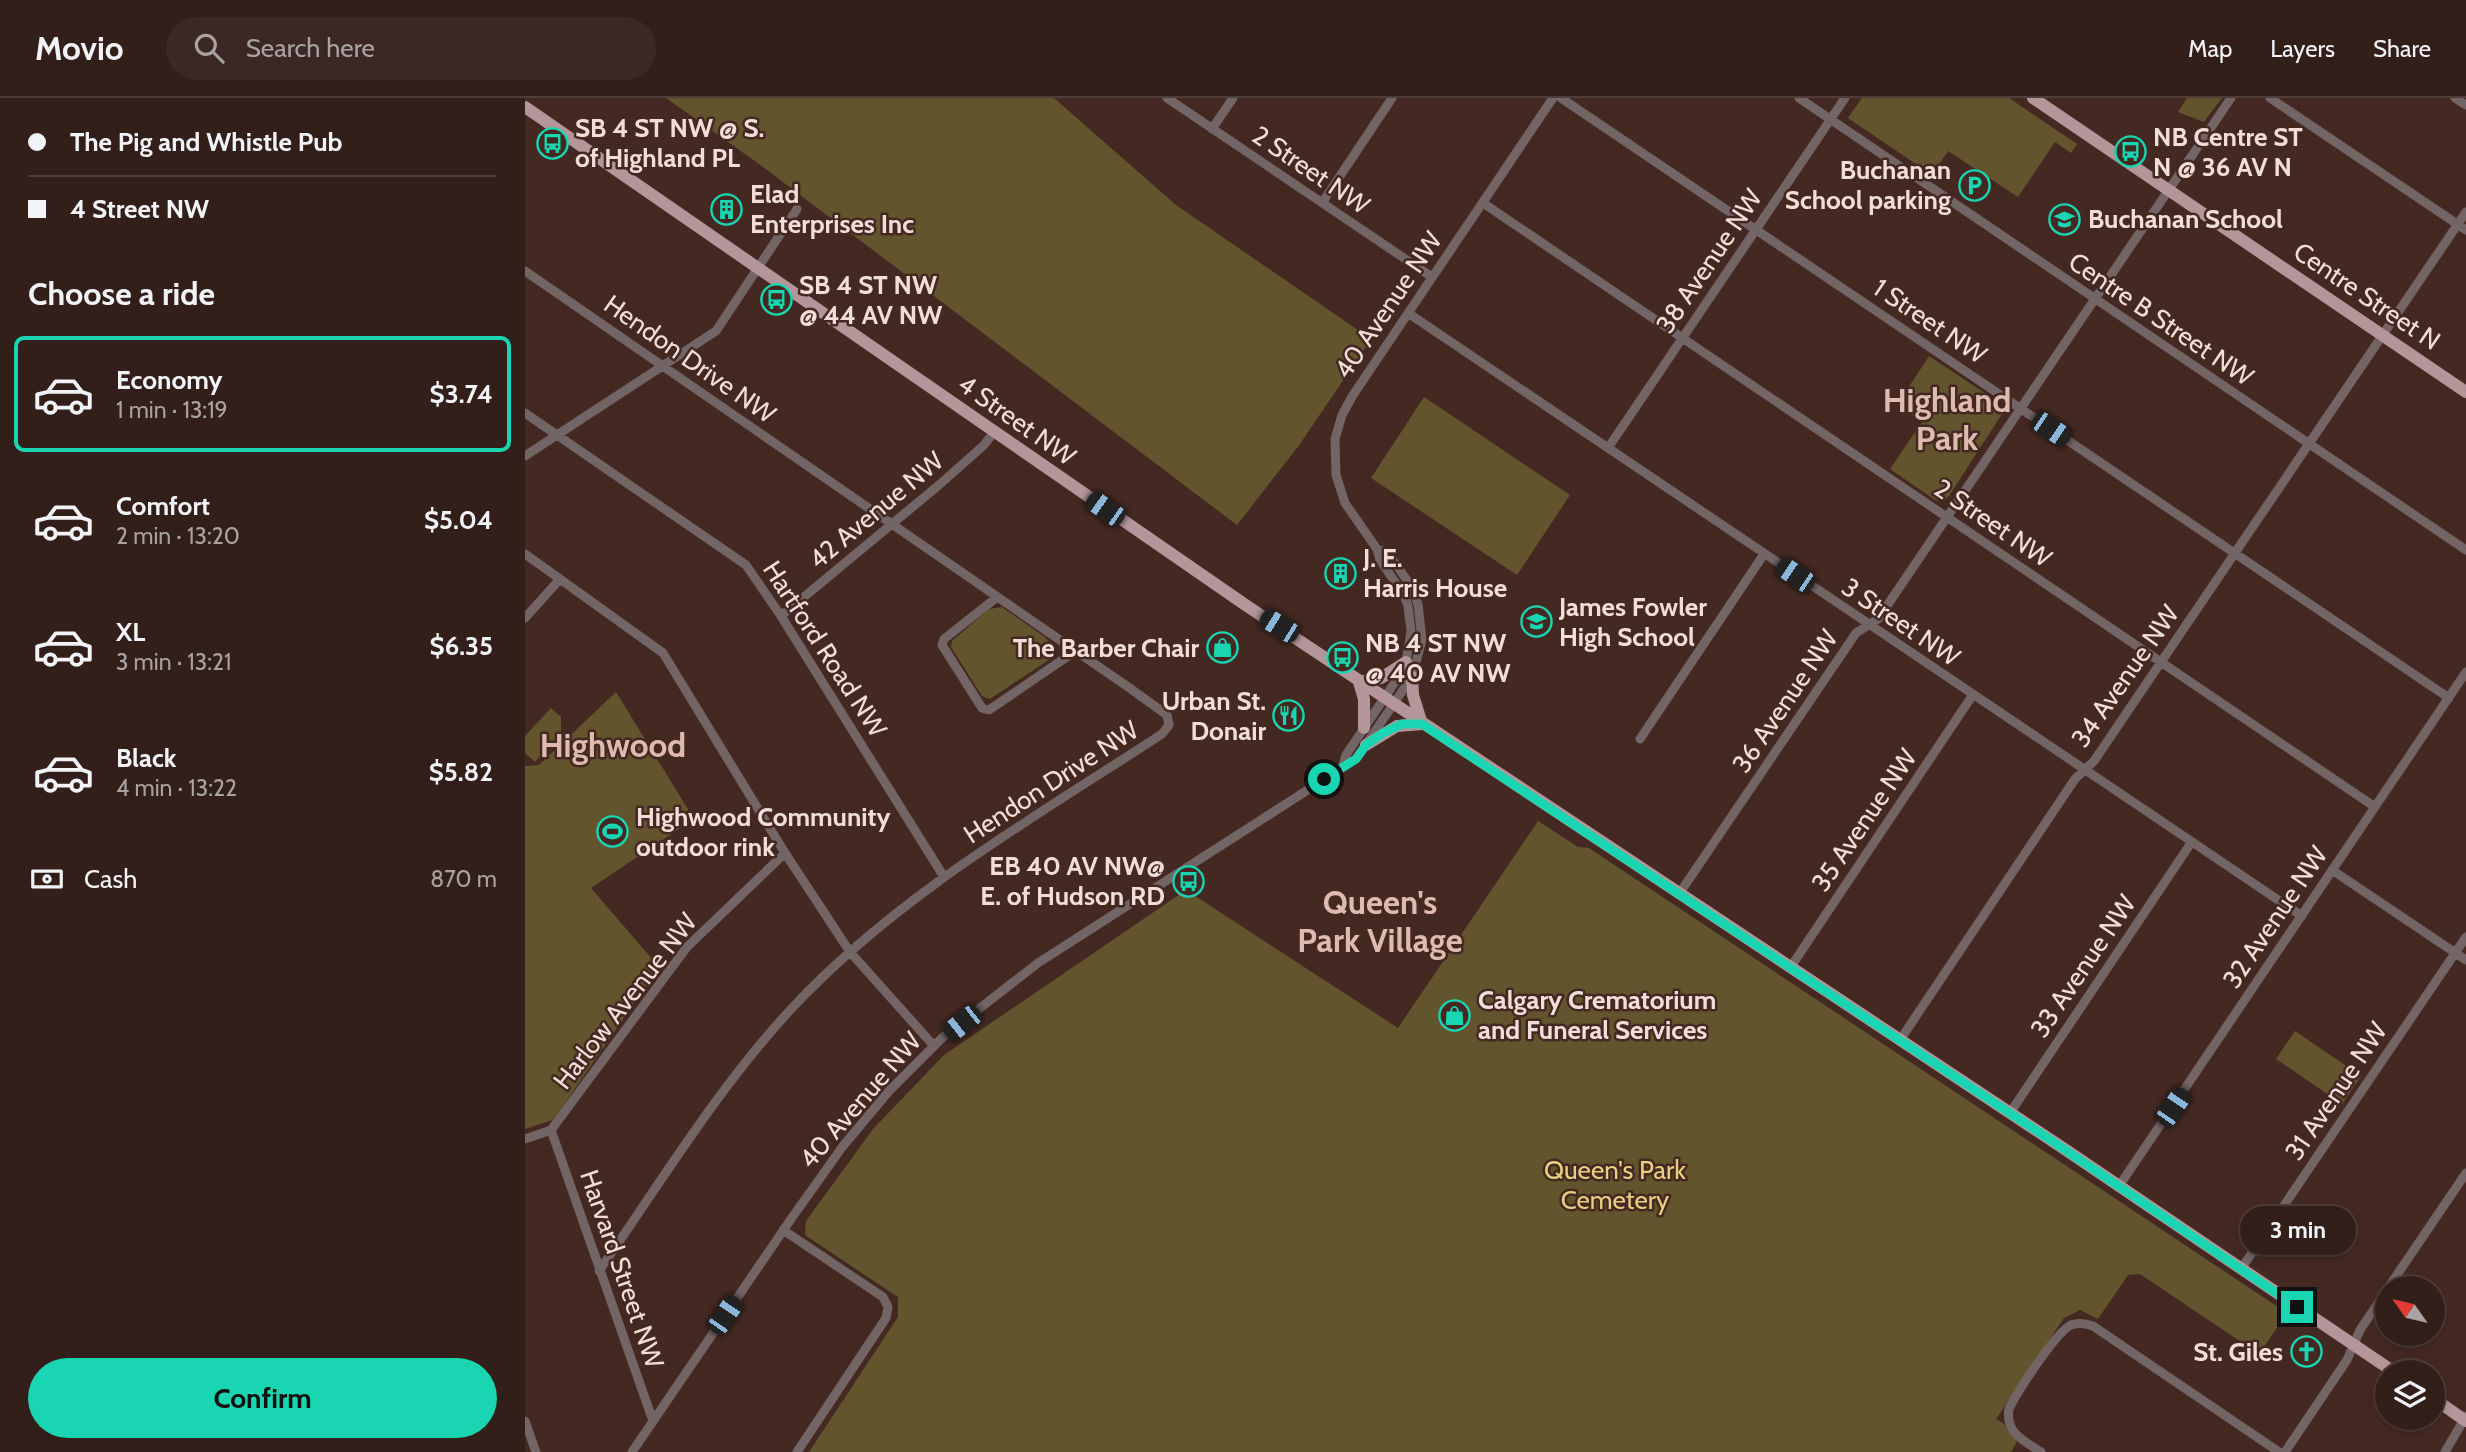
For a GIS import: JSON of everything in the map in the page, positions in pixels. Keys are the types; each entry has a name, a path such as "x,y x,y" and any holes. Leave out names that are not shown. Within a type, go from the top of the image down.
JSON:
{"main road":[{"name":"Centre Street N","path":"2033,98 2466,391"},
{"name":"4 Street NW","path":"525,107 1359,682 2010,1113 2376,1360"},
{"path":"1364,729 1364,699 1359,682 1381,678 1406,662"},
{"path":"1366,745 1397,726 1422,724 1413,695 1412,677"},
{"path":"2445,1406 2465,1419"}],"street":[{"name":"2 Street NW","path":"1167,98 1432,277"},
{"path":"1212,129 1233,98"},
{"path":"1322,203 1392,98"},
{"name":"40 Avenue NW","path":"632,1452 783,1230 866,1117 934,1046 1038,963 1356,759 1366,745 1406,662 1411,631 1408,606 1399,587 1342,495 1334,464 1335,439 1346,405 1553,98"},
{"name":"1 Street NW","path":"1562,98 2449,698"},
{"name":"Centre B Street NW","path":"1799,98 2466,551"},
{"name":"38 Avenue NW","path":"1608,448 1845,98"},
{"name":"36 Avenue NW","path":"1679,894 1856,633 1878,619 2231,98"},
{"path":"2270,98 2462,227"},
{"path":"2455,98 2466,105"},
{"name":"2 Street NW","path":"1483,203 2375,807"},
{"path":"525,456 716,331 797,209"},
{"name":"34 Avenue NW","path":"1900,1041 2075,779 2094,761 2383,335 2462,227 2466,212"},
{"name":"Hendon Drive NW","path":"525,271 1167,715 1169,725 1162,734 944,877 850,952 793,1006 710,1111 599,1271"},
{"name":"3 Street NW","path":"1408,313 2301,916"},
{"name":"Hartford Road NW","path":"525,413 746,565 944,877"},
{"name":"42 Avenue NW","path":"781,617 984,445 994,432"},
{"name":"40 Avenue NW","path":"1343,766 1346,755 1364,729 1412,677 1422,640 1418,604 1411,586 1388,554 1377,549"},
{"path":"525,554 663,653 785,853 850,952 934,1046"},
{"path":"1640,739 1764,554"},
{"path":"525,618 560,579"},
{"path":"996,598 944,639 942,645 982,708 989,710 1074,652"},
{"name":"32 Avenue NW","path":"2119,1186 2465,677"},
{"name":"35 Avenue NW","path":"1790,968 1972,696"},
{"name":"33 Avenue NW","path":"2010,1113 2191,843"},
{"name":"Harlow Avenue NW","path":"551,1130 687,947 785,853"},
{"path":"2332,870 2466,960"},
{"name":"31 Avenue NW","path":"2241,1269 2466,937"},
{"path":"525,1139 551,1130"},
{"name":"Harvard Street NW","path":"551,1130 653,1421"},
{"path":"2397,1276 2466,1173"},
{"path":"783,1230 883,1297 888,1307 886,1318 797,1452"},
{"path":"2285,1452 2347,1360 2360,1330 2375,1308"},
{"path":"2041,1452 2016,1435 2008,1418 2014,1399 2058,1336 2069,1326 2081,1322 2093,1326 2279,1452"},
{"path":"2445,1452 2465,1419"},
{"path":"525,1421 536,1452"}],"green space":[{"path":"666,98 1054,98 1176,205 1371,339 1300,444 1237,525 759,164"},
{"path":"1862,98 2009,98 2077,144 2071,153 2055,142 2018,197 1948,151 1932,175 1848,118"},
{"path":"2187,98 2222,98 2204,122 2178,112"},
{"path":"1929,356 1995,400 2002,414 1944,501 1935,500 1890,469 1922,422 1897,405"},
{"path":"1424,397 1570,495 1517,575 1371,478"},
{"path":"1002,607 1045,637 1053,648 1053,657 990,699 982,696 951,647 952,641 989,609"},
{"path":"616,692 694,819 591,888 659,967 556,1116 552,1120 525,1129 525,766 539,765"},
{"path":"551,708 561,717 561,733 535,762 525,753 525,736"},
{"name":"Queen's Park Cemetery","path":"1538,821 1578,847 1589,848 2287,1313 2259,1354 2140,1274 2128,1275 2098,1319 2080,1310 2064,1318 1996,1419 2004,1424 2017,1442 2011,1452 809,1452 898,1317 898,1297 805,1235 806,1221 873,1129 944,1055 1186,890 1398,1028"},
{"path":"2295,1031 2361,1076 2342,1104 2276,1059"}],"place":[{"name":"SB 4 ST NW @ S. of Highland PL","path":"552,143"},
{"name":"NB Centre ST N @ 36 AV N","path":"2130,152"},
{"name":"Buchanan School parking","path":"1974,185"},
{"name":"Elad Enterprises Inc","path":"727,209"},
{"name":"Buchanan School","path":"2065,219"},
{"name":"SB 4 ST NW @ 44 AV NW","path":"776,300"},
{"name":"J. E. Harris House","path":"1340,573"},
{"name":"James Fowler High School","path":"1536,622"},
{"name":"The Barber Chair","path":"1222,648"},
{"name":"NB 4 ST NW @ 40 AV NW","path":"1342,658"},
{"name":"Urban St. Donair","path":"1289,716"},
{"name":"Highwood Community outdoor rink","path":"613,832"},
{"name":"EB 40 AV NW@ E. of Hudson RD","path":"1188,881"},
{"name":"Calgary Crematorium and Funeral Services","path":"1455,1015"},
{"name":"St. Giles","path":"2306,1352"}],"district":[{"name":"Highland Park","path":"1947,419"},
{"name":"Highwood","path":"613,745"},
{"name":"Queen's Park Village","path":"1380,921"}],"route":[{"path":"1324,779 1356,759 1366,745 1383,733 1402,724 1422,724 2049,1139 2297,1307"}]}
